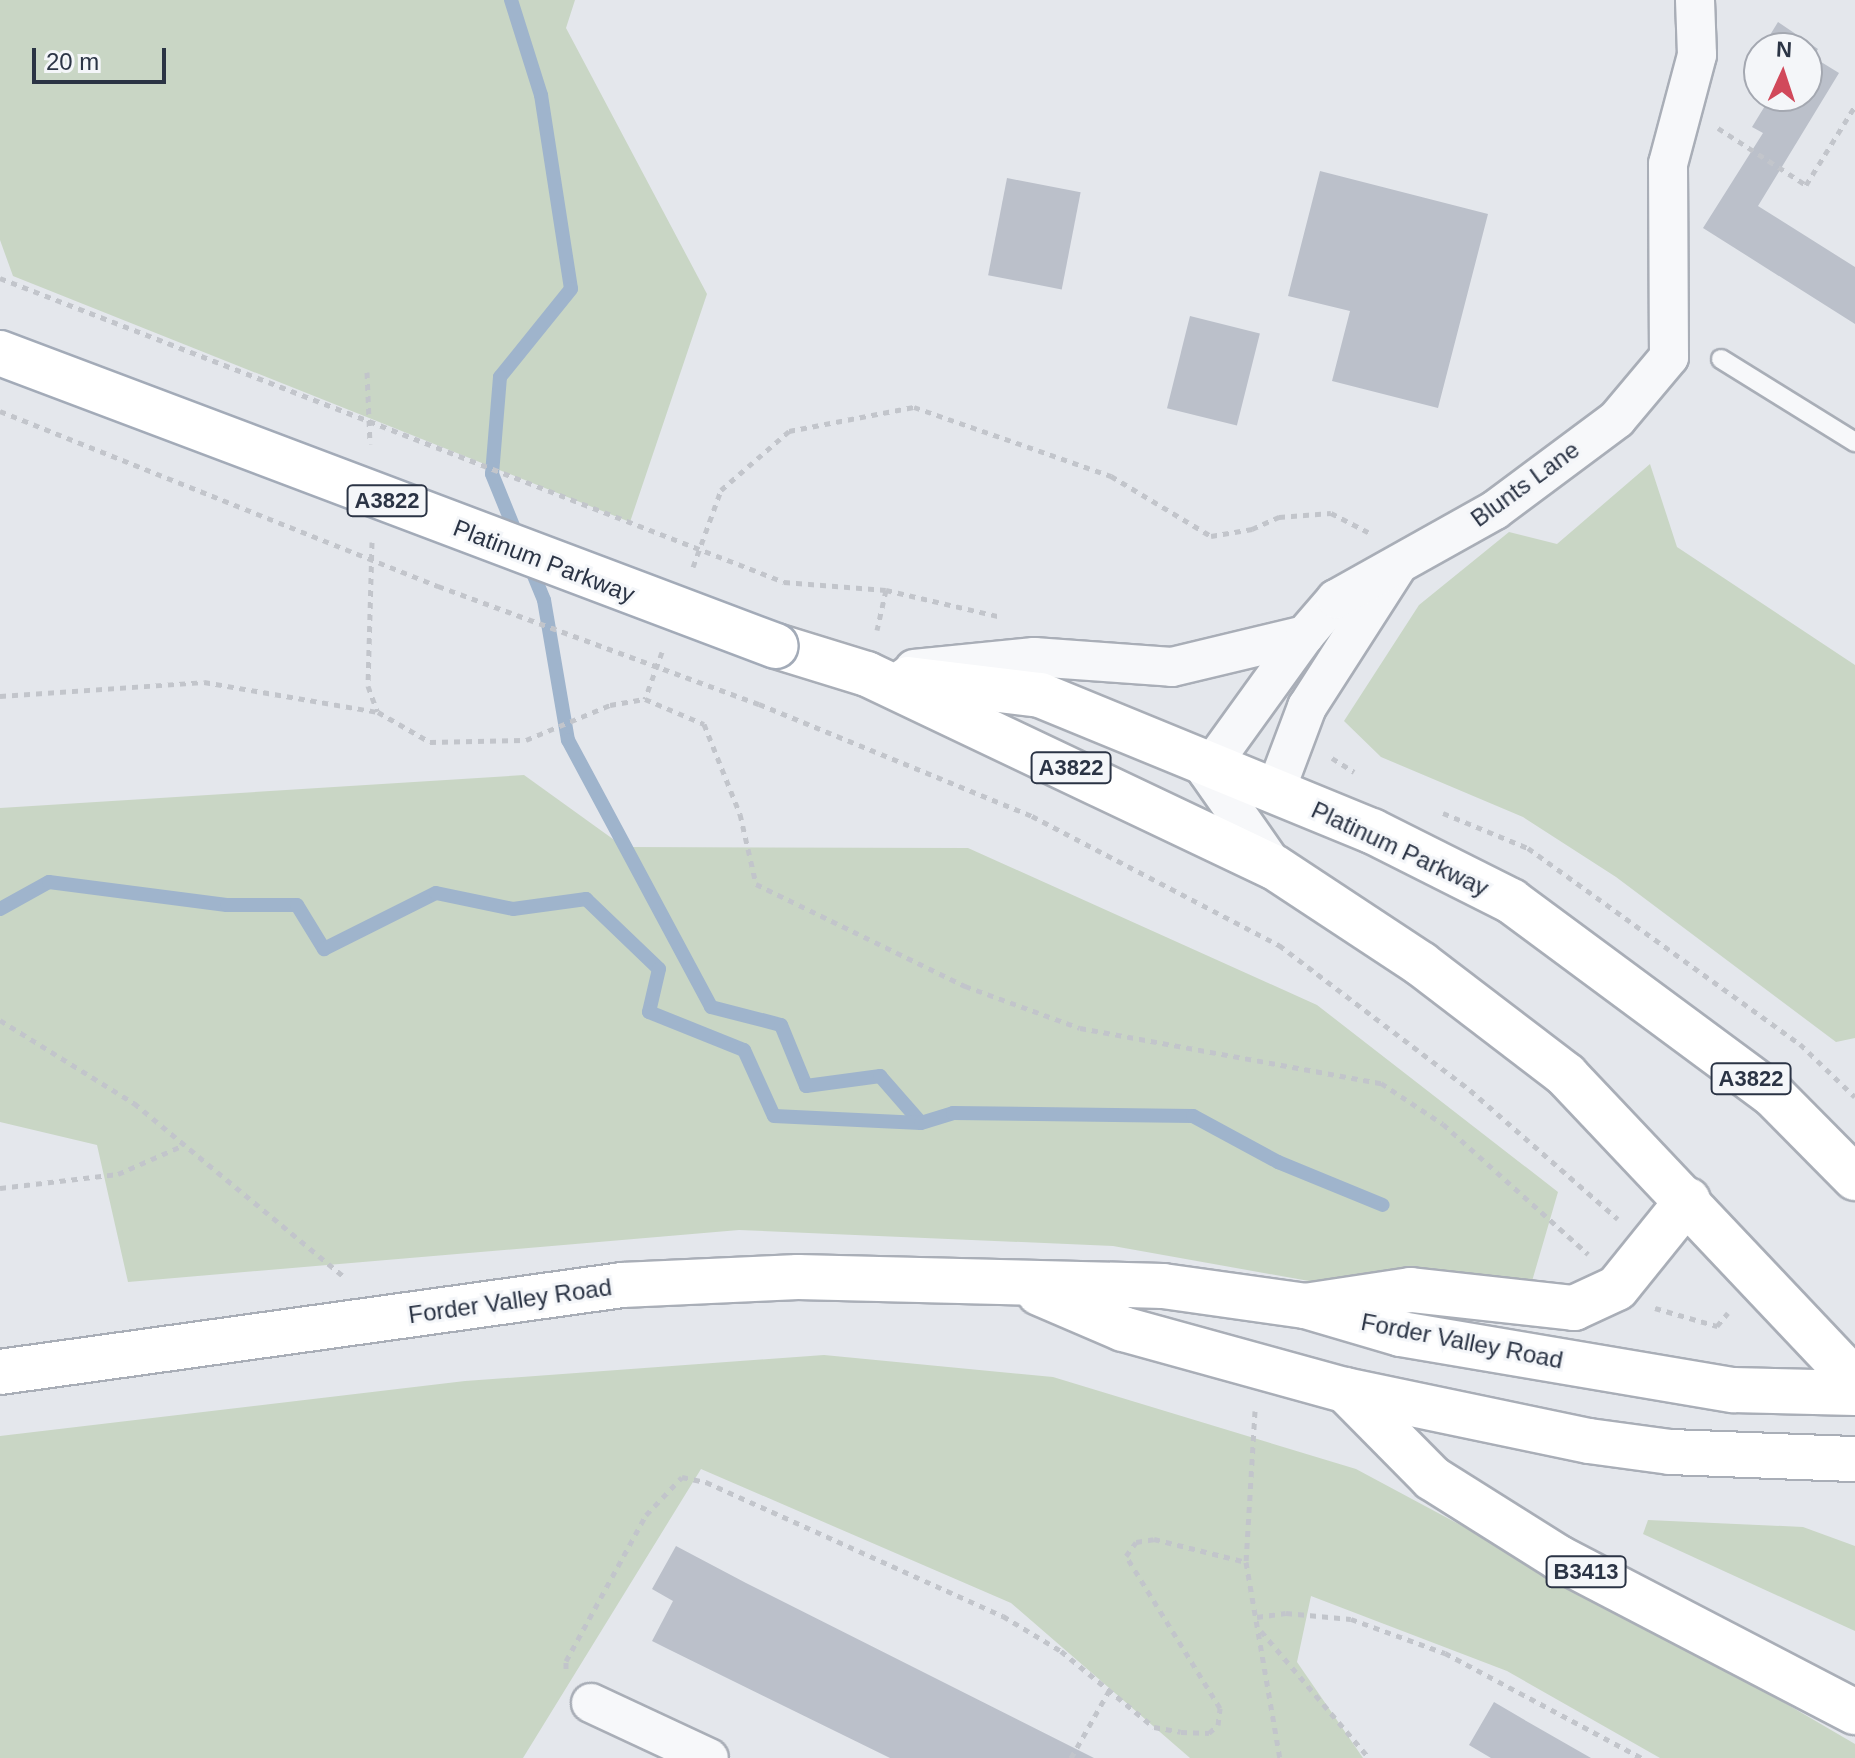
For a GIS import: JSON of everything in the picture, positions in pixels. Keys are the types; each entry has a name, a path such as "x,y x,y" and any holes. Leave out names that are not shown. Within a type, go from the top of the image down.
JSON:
{"main road":[{"name":"Platinum Parkway","path":"0,353 776,646 867,674 1274,867 1421,964 1566,1075 1688,1200 1855,1381"},
{"name":"Platinum Parkway","path":"867,674 1040,695 1372,831 1511,901 1773,1095 1855,1178"},
{"path":"1305,1306 1411,1290 1574,1308 1617,1288 1688,1200"},
{"name":"Forder Valley Road","path":"0,1372 622,1285 798,1277 1023,1286 1163,1286 1305,1306 1401,1334 1733,1390 1855,1393"},
{"name":"Forder Valley Road","path":"1023,1286 1123,1329 1218,1351 1345,1390"},
{"path":"1345,1390 1589,1441 1670,1452 1855,1459"},
{"name":"B3413","path":"1345,1390 1432,1478 1495,1518 1559,1558 1855,1712"}],"street":[{"name":"Blunts Lane","path":"1212,763 1305,635 1336,599 1495,510 1617,419 1669,357 1668,164 1697,55 1695,0"},
{"path":"1275,792 1307,707 1400,561"},
{"path":"867,674 1034,657 1172,667 1305,635"},
{"path":"1212,763 1207,771 1274,867"},
{"path":"591,1703 709,1758"}],"lane":[{"path":"1721,359 1855,442"}],"path":[{"path":"1716,127 1806,185 1855,106"},
{"path":"0,278 784,582 886,590 867,674"},
{"path":"0,411 438,586 759,704 1032,816 1279,945 1470,1090 1649,1246"},
{"path":"0,696 204,682 378,712 430,742 526,740 610,705 645,699"},
{"path":"0,1020 134,1103 394,1317"},
{"path":"0,1188 118,1174 184,1145"},
{"path":"1270,1368 1253,1416 1246,1562 1280,1758"},
{"path":"591,1703 568,1684 566,1661 646,1515 682,1477 706,1482 1003,1616 1061,1651 1154,1727 1209,1733 1218,1725 1220,1708 1126,1556 1136,1542 1154,1539 1246,1562"},
{"path":"1257,1617 1286,1613 1351,1619 1445,1653 1642,1758"},
{"path":"1260,1629 1369,1758"},
{"path":"1071,1758 1110,1689"}],"green space":[{"path":"0,0 575,0 566,28 707,294 630,522 13,276 0,240"},
{"path":"1650,464 1677,547 1855,665 1855,1038 1836,1042 1616,877 1523,817 1381,757 1344,721 1419,605 1509,532 1557,544"},
{"path":"524,775 624,847 968,848 1317,1005 1558,1192 1521,1319 1113,1246 739,1230 128,1282 97,1145 0,1122 0,808"},
{"path":"824,1355 1053,1377 1356,1469 1701,1654 1855,1744 1855,1758 1660,1758 1507,1671 1311,1596 1297,1662 1363,1758 1190,1758 1011,1603 701,1469 523,1758 0,1758 0,1436 465,1381"},
{"path":"1648,1520 1803,1527 1855,1546 1855,1631 1643,1534"}],"building":[{"path":"1778,22 1793,32 1772,32"},
{"path":"1823,63 1839,73 1823,99"},
{"path":"1761,112 1815,112 1758,206 1855,267 1855,324 1703,228 1763,133 1752,127"},
{"path":"1320,171 1488,214 1438,408 1332,381 1350,311 1288,296"},
{"path":"1007,178 1081,192 1062,289 988,275"},
{"path":"1190,316 1260,333 1237,426 1167,408"},
{"path":"676,1546 1094,1758 890,1758 652,1641 673,1601 652,1589"},
{"path":"1494,1702 1591,1758 1491,1758 1469,1745"}],"waterway":[{"path":"511,0 541,95 571,289 500,377 492,474 518,538"},
{"path":"528,561 544,600 568,740 711,1007 781,1025 806,1086 880,1076 921,1123"},
{"path":"0,909 49,882 227,905 297,905 324,949 436,893 513,909 586,899 659,969 649,1012 744,1050 774,1116 921,1123 953,1113 1193,1116 1278,1162 1383,1205"}]}
